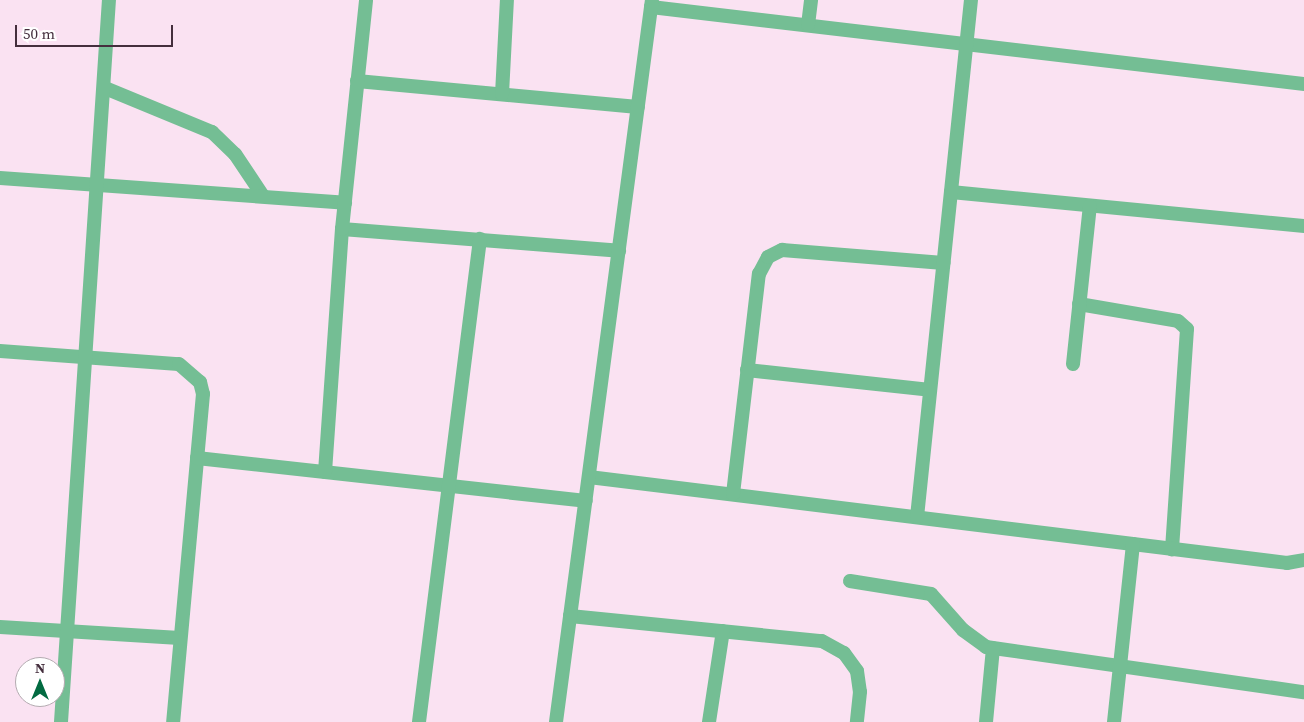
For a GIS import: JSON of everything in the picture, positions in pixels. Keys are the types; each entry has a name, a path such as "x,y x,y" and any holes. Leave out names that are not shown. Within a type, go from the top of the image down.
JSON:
{"street":[{"path":"61,722 100,182 109,0"},
{"path":"325,472 342,229 366,0"},
{"path":"502,94 506,0"},
{"path":"808,24 811,0"},
{"path":"917,517 971,0"},
{"path":"556,722 652,4 1304,84"},
{"path":"357,81 638,107"},
{"path":"105,88 212,132 235,154 262,196"},
{"path":"0,178 100,182 345,203"},
{"path":"951,192 1304,226"},
{"path":"1073,364 1090,206"},
{"path":"342,229 619,252"},
{"path":"419,722 445,485 480,239"},
{"path":"732,494 759,274 768,257 782,250 944,263"},
{"path":"1079,304 1178,321 1188,329 1172,549"},
{"path":"0,351 180,364 191,370 203,394 173,722"},
{"path":"747,370 930,390"},
{"path":"197,458 586,501"},
{"path":"589,477 1287,563 1304,560"},
{"path":"1114,722 1133,544"},
{"path":"850,581 931,594 975,641 993,648 1304,692"},
{"path":"570,616 822,641 844,653 857,671 860,692 857,722"},
{"path":"0,627 180,638"},
{"path":"709,722 723,631"},
{"path":"986,722 993,648"}]}
